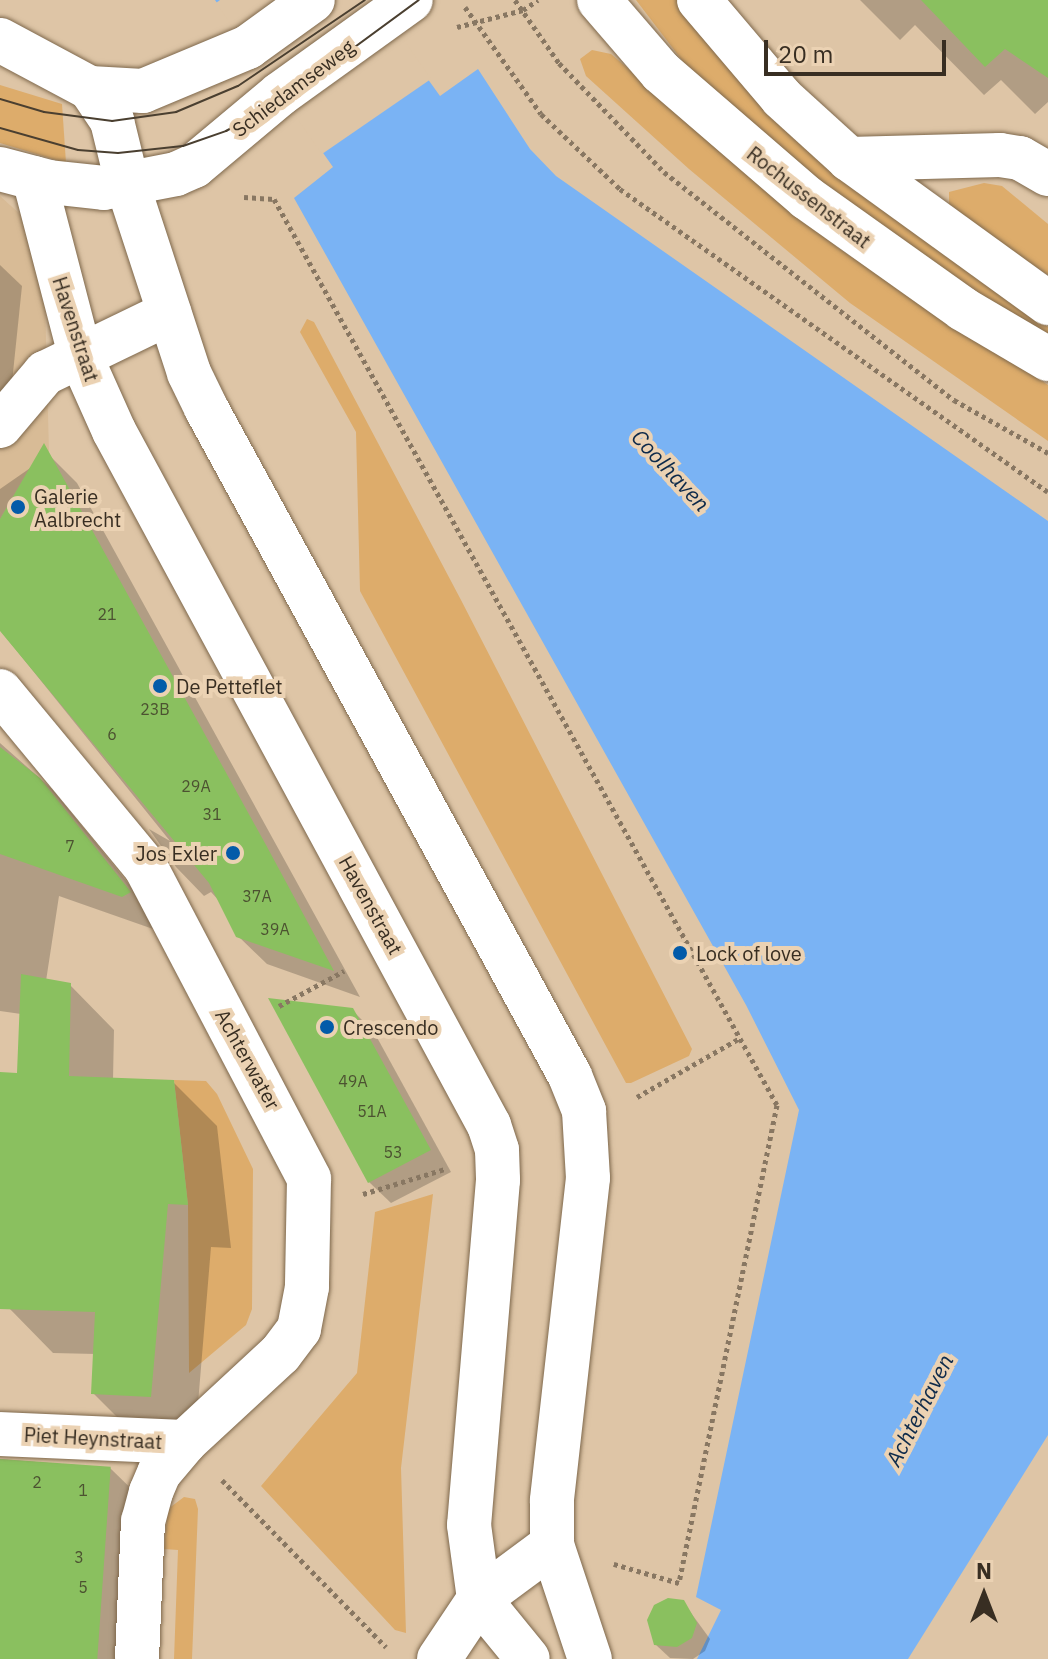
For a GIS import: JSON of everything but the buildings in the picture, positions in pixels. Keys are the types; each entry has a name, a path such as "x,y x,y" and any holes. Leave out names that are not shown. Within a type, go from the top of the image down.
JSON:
{"street":[{"path":"0,40 90,88 126,92 168,85 248,47 313,0"},
{"name":"Rochussenstraat","path":"599,0 661,72 807,198 951,301 1048,359"},
{"path":"699,0 782,98 849,159 1048,303"},
{"name":"Schiedamseweg","path":"17,174 104,188 128,186 194,166 280,94 400,9"},
{"path":"90,88 112,121 128,186 169,313 206,408 570,1076 588,1126 588,1178 552,1501 552,1545 590,1659"},
{"path":"849,159 1000,155 1020,158 1048,174"},
{"name":"Havenstraat","path":"17,174 80,355 114,431 486,1113 493,1137 498,1180 467,1503 479,1599"},
{"path":"0,426 45,373 169,313"},
{"name":"Achterwater","path":"0,691 145,866 309,1179 307,1287 299,1329 280,1354 185,1442 159,1473 143,1521 137,1659"},
{"name":"Piet Heynstraat","path":"0,1434 185,1442"},
{"path":"439,1659 479,1599 552,1545"},
{"path":"479,1599 528,1659"}],"path":[{"path":"460,0 541,114 620,189 1048,492"},
{"path":"515,0 559,63 664,172 954,400 1048,453"},
{"path":"476,22 523,10 538,0"},
{"path":"230,196 274,199 777,1105 679,1583"},
{"path":"317,986 334,976"},
{"path":"588,1126 740,1038"},
{"path":"370,1191 419,1178"},
{"path":"185,1442 389,1650"}],"shaded area":[{"path":"636,0 688,0 1009,301 1048,327 1048,338 965,288 808,174 697,80"},
{"path":"592,50 611,54 838,248 1048,385 1048,441 850,303 689,169 586,76 580,59"},
{"path":"0,85 62,104 66,163 0,143"},
{"path":"984,183 1002,186 1048,224 1048,275 949,211 949,192"},
{"path":"0,196 21,215 45,302 49,452 32,465 0,519"},
{"path":"307,319 314,322 461,600 692,1049 689,1056 626,1083 360,591 356,432 300,332"},
{"path":"174,1080 206,1081 217,1094 253,1169 252,1309 246,1325 189,1373 188,1205"},
{"path":"433,1194 401,1468 406,1633 395,1630 261,1486 357,1373 375,1212"},
{"path":"184,1497 195,1499 198,1509 192,1659 174,1659 178,1550 164,1549 168,1509"}],"water":[{"path":"215,0 371,0 440,96 478,69 530,149 556,176 1048,521 1048,1435 908,1659 697,1659 721,1610 696,1597 799,1110 746,1005 294,198 333,167"}],"pier":[{"path":"220,0 376,0 431,79 322,154 216,3"}],"tram line":[{"path":"0,99 44,112 112,121 176,112 238,86 365,0"},
{"path":"0,128 78,150 118,153 183,146 226,131 284,99 419,0"}],"place":[{"name":"Galerie Aalbrecht","path":"18,507"},
{"name":"De Petteflet","path":"160,686"},
{"name":"Jos Exler","path":"233,853"},
{"name":"Lock of love","path":"680,953"},
{"name":"Crescendo","path":"327,1027"}],"water label":[{"name":"Coolhaven","path":"671,470"},
{"name":"Achterhaven","path":"919,1410"}]}
